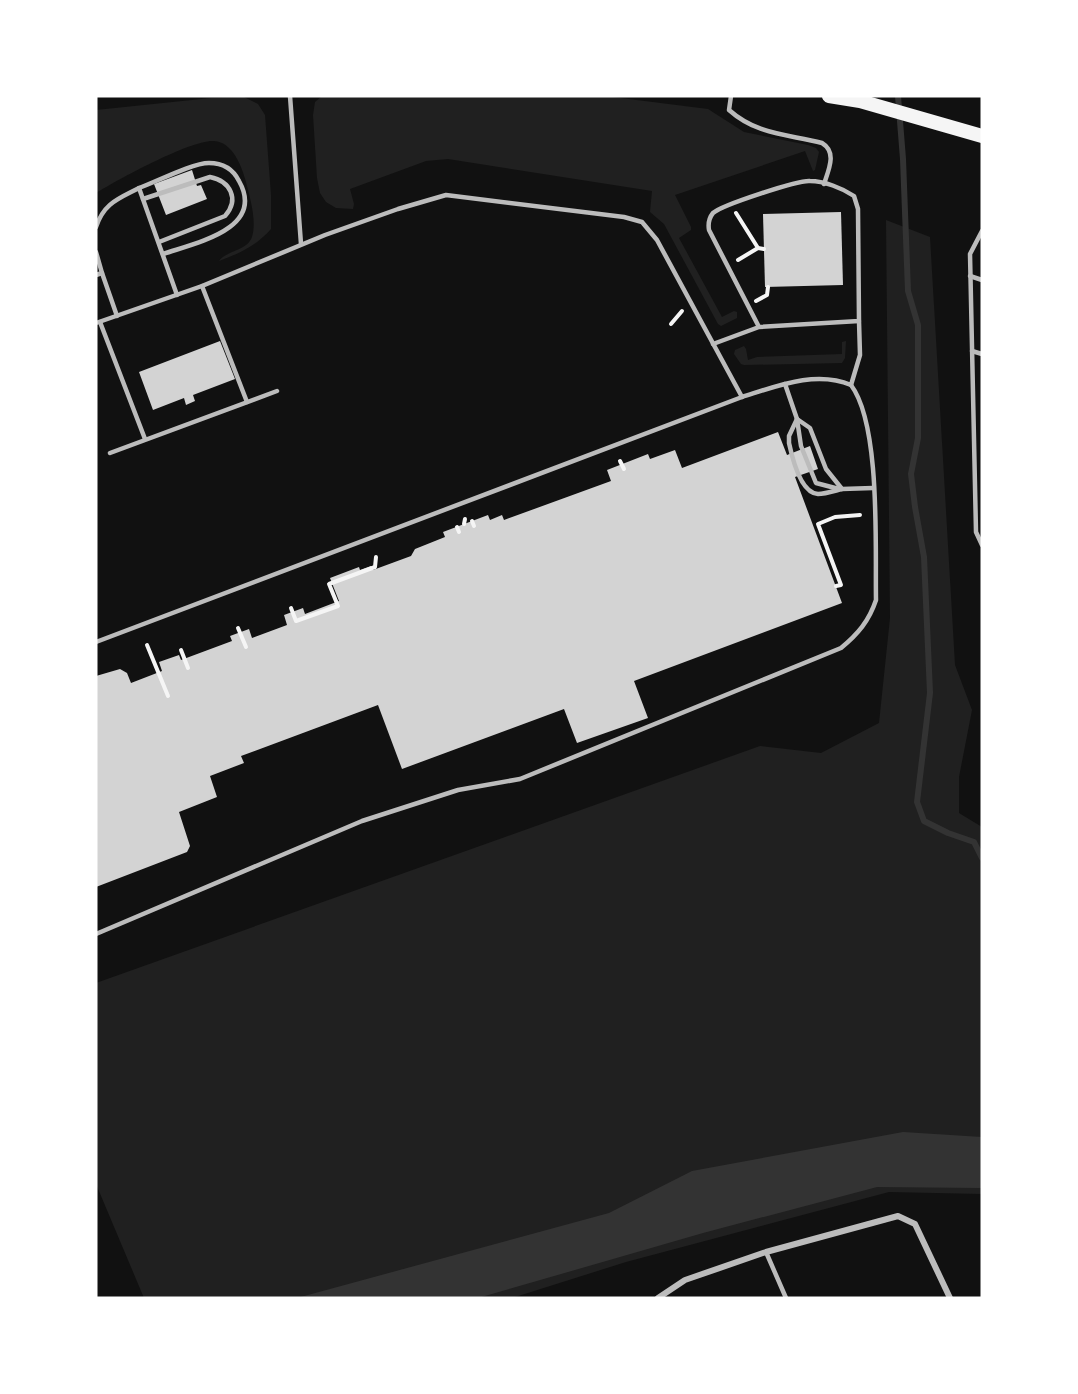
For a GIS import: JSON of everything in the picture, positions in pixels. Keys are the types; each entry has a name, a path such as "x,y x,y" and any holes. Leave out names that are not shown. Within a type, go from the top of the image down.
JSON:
{"main road":[{"path":"829,96 860,101 982,136"}],"street":[{"path":"658,1298 685,1280 766,1252 898,1216 915,1224 950,1298"}],"lane":[{"path":"290,96 301,244"},
{"path":"731,96 729,110 749,126 815,141 827,146 830,150 830,163 824,184"},
{"path":"96,227 102,212 109,204 139,188 208,163 224,166 234,172 245,198 243,213 235,224 223,232 163,254"},
{"path":"143,200 210,177 220,179 230,190 231,209 225,216 159,242"},
{"path":"759,327 708,225 714,213 803,181 824,184 848,192 857,199 858,209 860,355 851,385"},
{"path":"139,188 177,295"},
{"path":"145,439 98,322 202,286 301,244 398,209 446,195 642,222 657,240 742,397"},
{"path":"982,231 970,254 976,532 982,545"},
{"path":"96,252 99,274 117,316"},
{"path":"970,276 982,280"},
{"path":"202,286 247,402"},
{"path":"712,344 759,327 859,321"},
{"path":"972,351 982,354"},
{"path":"96,642 742,397 785,384 830,379 851,385 857,393 868,428 873,488 876,600 865,625 841,648 519,779 458,790 362,821 96,934"},
{"path":"785,384 797,419 801,446 816,483 842,489"},
{"path":"110,453 277,391"},
{"path":"797,419 789,436 789,443 802,483 810,491 817,494 842,489 873,488"},
{"path":"797,419 810,428 826,470 842,489"},
{"path":"766,1252 786,1298"}],"path":[{"path":"731,205 758,248"},
{"path":"727,266 758,248 764,249"},
{"path":"620,460 624,469"},
{"path":"836,586 841,585 818,524 835,517 860,515"},
{"path":"296,621 339,609 329,584 375,567 376,557"},
{"path":"291,608 298,627"},
{"path":"238,628 246,647"},
{"path":"147,645 168,696"},
{"path":"181,650 188,668"}],"shaded area":[{"path":"322,96 605,96 708,109 744,132 808,145 819,152 813,171 805,151 675,195 691,227 691,230 679,238 722,317 734,311 737,312 737,318 721,326 664,224 650,212 652,191 448,159 426,161 350,189 353,209 336,208 326,202 320,193 317,178 313,115 315,102"},
{"path":"244,97 258,104 265,115 271,229 241,252 219,261 249,242 254,224 242,169 236,156 221,142 203,142 189,146 137,170 96,193 96,110 211,98"},
{"path":"886,220 930,237 955,665 972,710 959,777 959,813 982,827 982,1194 889,1192 626,1262 512,1298 144,1298 96,1184 96,983 760,746 821,753 879,723 890,618"},
{"path":"846,341 845,358 842,363 744,365 734,354 735,350 744,346 748,360 757,357 842,354 842,342"},
{"path":"903,1132 982,1137 982,1188 877,1187 703,1233 478,1298 297,1298 609,1213 692,1171"}],"building":[{"path":"192,170 197,186 201,185 207,199 166,215 154,184"},
{"path":"841,212 843,285 765,287 763,214"},
{"path":"220,341 235,379 193,395 195,401 186,405 184,398 153,410 139,372"},
{"path":"778,432 787,455 810,446 818,469 795,477 842,603 634,681 648,718 577,743 564,709 402,769 378,705 241,756 244,763 210,776 217,797 179,812 190,846 187,852 96,887 96,676 120,669 127,673 131,683 162,671 159,662 179,655 181,660 232,641 230,636 249,629 252,638 287,625 284,615 303,608 305,614 339,601 330,578 359,567 360,570 371,566 373,570 411,556 415,549 445,537 443,532 488,515 490,520 502,515 504,520 611,481 607,470 648,454 650,459 675,450 682,468"}],"waterway":[{"path":"898,96 908,291 918,325 918,438 911,474 924,557 930,693 917,802 924,821 974,842 982,858"}]}
